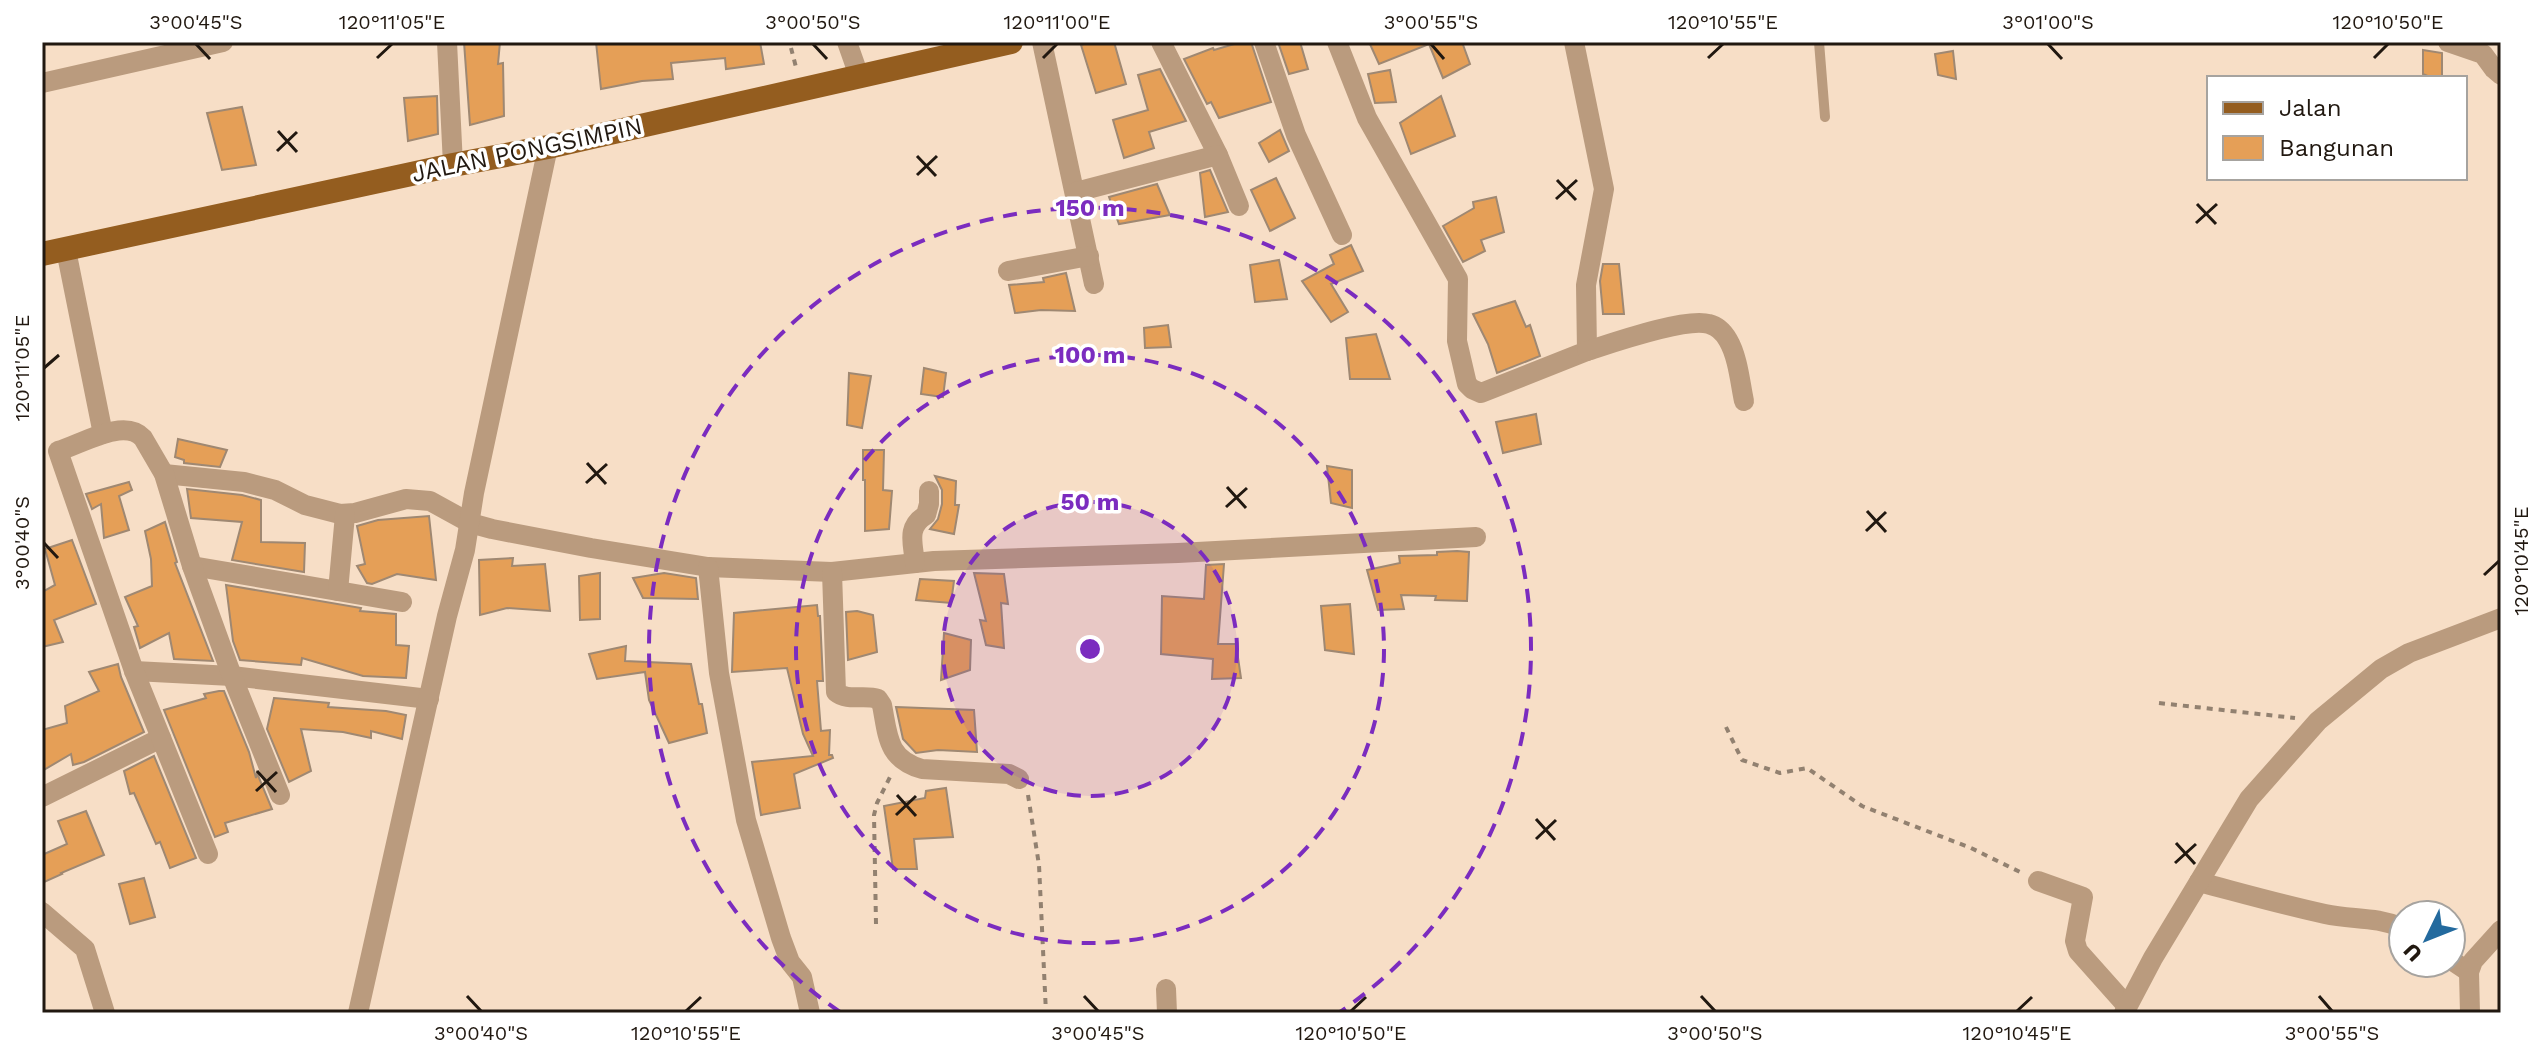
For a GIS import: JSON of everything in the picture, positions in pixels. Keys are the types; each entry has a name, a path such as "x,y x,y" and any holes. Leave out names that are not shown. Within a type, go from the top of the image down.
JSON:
{"main road":[{"name":"JALAN PONGSIMPIN","path":"48,252 548,147 1011,42"}],"street":[{"path":"42,83 223,42"},
{"path":"447,42 453,165"},
{"path":"847,42 859,76"},
{"path":"1042,42 1094,284"},
{"path":"1161,42 1218,155 1239,206"},
{"path":"1264,42 1296,135 1342,235"},
{"path":"1337,42 1364,111 1458,279 1457,341 1467,384 1477,392 1487,391 1587,351 1643,333 1709,324 1721,331 1730,343 1744,401"},
{"path":"1574,42 1604,189 1586,285 1587,351"},
{"path":"2448,42 2483,54 2501,75"},
{"path":"358,1013 470,523 477,477 548,147"},
{"path":"1076,192 1218,155"},
{"path":"48,252 103,434"},
{"path":"1008,271 1089,256"},
{"path":"208,854 50,452 123,429 139,433 164,474 192,566 280,795"},
{"path":"164,474 255,484 305,505 345,515 406,499 430,501 470,523 591,548 708,567 832,572 915,563 1476,537"},
{"path":"915,563 912,529 917,520 926,515 929,491"},
{"path":"338,591 345,515"},
{"path":"192,566 402,602"},
{"path":"708,567 719,673 746,820 781,938 790,962 802,977 810,1013"},
{"path":"832,572 836,692 845,698 862,696 878,699 889,742 900,759 922,769 1009,774 1019,779"},
{"path":"2038,881 2083,897 2075,941 2078,951 2125,1010 2249,799 2318,721 2381,669 2409,653 2501,618"},
{"path":"134,671 232,676 429,699"},
{"path":"42,797 161,738"},
{"path":"2199,882 2323,914 2374,918 2387,922"},
{"path":"42,912 85,949 105,1013"},
{"path":"2470,1013 2469,972 2473,961 2501,930"},
{"path":"1166,989 1167,1013"}],"lane":[{"path":"1819,42 1825,117"}],"path":[{"path":"2159,703 2318,721"},
{"path":"1726,727 1742,760 1780,773 1807,768 1862,806 1971,848 2038,881"},
{"path":"876,924 875,808 900,759"},
{"path":"1019,779 1026,789 1037,846 1046,1013"}],"building":[{"path":"464,42 500,42 498,64 503,63 504,116 470,125"},
{"path":"596,42 760,42 764,64 726,69 725,58 671,63 673,79 601,89"},
{"path":"1114,42 1126,84 1096,93 1081,45"},
{"path":"1241,42 1251,42 1271,102 1219,118 1211,102 1207,104 1184,59"},
{"path":"1278,42 1300,42 1308,69 1289,74"},
{"path":"1369,42 1462,42 1470,64 1443,78 1429,44 1379,64"},
{"path":"2423,50 2442,53 2442,76 2423,74"},
{"path":"1953,51 1956,79 1938,75 1935,54"},
{"path":"1160,69 1186,121 1149,132 1154,148 1124,158 1113,120 1148,110 1138,75"},
{"path":"1390,70 1396,102 1375,103 1368,74"},
{"path":"437,96 438,134 408,141 404,98"},
{"path":"1441,96 1455,136 1411,154 1400,123"},
{"path":"242,107 256,165 222,170 207,113"},
{"path":"1280,130 1289,151 1269,162 1259,143"},
{"path":"1210,170 1228,212 1205,217 1200,173"},
{"path":"1276,178 1295,218 1270,231 1251,190"},
{"path":"1157,184 1170,215 1119,224 1109,197"},
{"path":"1496,197 1504,232 1481,240 1485,251 1463,262 1443,226 1474,208 1473,202"},
{"path":"1351,245 1363,271 1331,284 1348,312 1331,322 1302,281 1334,264 1330,255"},
{"path":"1279,260 1287,299 1255,302 1250,265"},
{"path":"1603,264 1619,264 1624,314 1603,314 1600,281"},
{"path":"1066,273 1075,311 1015,313 1009,285 1044,282 1043,278"},
{"path":"1515,301 1526,327 1530,325 1540,356 1497,373 1488,344 1473,314"},
{"path":"1168,325 1171,347 1145,348 1144,328"},
{"path":"1376,334 1390,379 1350,379 1346,338"},
{"path":"924,368 946,373 943,397 921,394"},
{"path":"849,373 871,376 862,428 847,425"},
{"path":"1536,414 1541,444 1503,453 1496,422"},
{"path":"178,439 227,450 220,467 184,463 184,460 175,457"},
{"path":"863,450 884,450 883,490 892,491 889,529 865,531"},
{"path":"1327,466 1352,470 1352,508 1331,503"},
{"path":"935,476 956,481 955,505 959,505 954,534 930,529 938,519 942,504 942,490"},
{"path":"129,482 132,490 119,496 129,530 104,538 101,504 92,509 86,494"},
{"path":"187,489 261,500 261,542 305,543 304,572 232,560 242,522 191,518"},
{"path":"429,516 436,580 397,574 367,583 357,566 365,564 357,526 378,520"},
{"path":"165,522 175,563 213,661 174,659 169,633 140,648 134,627 138,626 125,597 152,586 151,559 145,531"},
{"path":"72,540 96,604 54,620 63,642 42,647 42,592 55,585 45,549"},
{"path":"1469,552 1467,601 1401,595 1404,609 1378,610 1367,570 1400,563 1399,556"},
{"path":"513,558 512,566 545,564 550,611 507,608 480,615 479,560"},
{"path":"1224,564 1218,644 1236,644 1241,678 1212,679 1213,659 1161,654 1162,596 1204,599 1206,565"},
{"path":"600,573 600,619 580,620 579,576"},
{"path":"664,573 696,578 698,599 643,598 633,578"},
{"path":"974,573 1004,574 1008,604 1001,603 1004,648 986,645 980,620 986,621"},
{"path":"920,579 954,581 951,603 916,600"},
{"path":"226,585 361,608 360,611 396,614 396,645 409,646 406,678 363,676 302,658 301,665 240,660 233,641"},
{"path":"1350,604 1354,654 1325,650 1321,606"},
{"path":"817,605 823,681 817,681 821,731 830,730 829,755 833,758 794,774 800,808 761,815 752,762 813,756 803,734 787,668 732,672 734,613"},
{"path":"846,612 873,615 877,652 848,660"},
{"path":"944,633 971,640 970,670 941,680"},
{"path":"626,646 625,661 691,664 707,733 669,743 649,700 645,672 597,679 589,654"},
{"path":"118,664 144,732 84,762 73,765 71,754 42,771 42,730 67,723 65,706 99,691 89,672"},
{"path":"224,691 249,752 256,778 257,773 272,809 225,823 228,832 215,837 164,710"},
{"path":"274,698 406,715 402,739 371,731 371,738 301,729 311,771 289,782 267,729"},
{"path":"896,707 974,710 977,752 938,750 916,753 903,739"},
{"path":"154,756 196,858 170,868 134,793 130,794 124,771"},
{"path":"946,788 953,837 914,839 917,869 893,869 884,806 925,798 926,791"},
{"path":"86,811 104,855 42,883 42,855 67,844 58,821"},
{"path":"144,878 155,917 130,924 119,884"}]}
